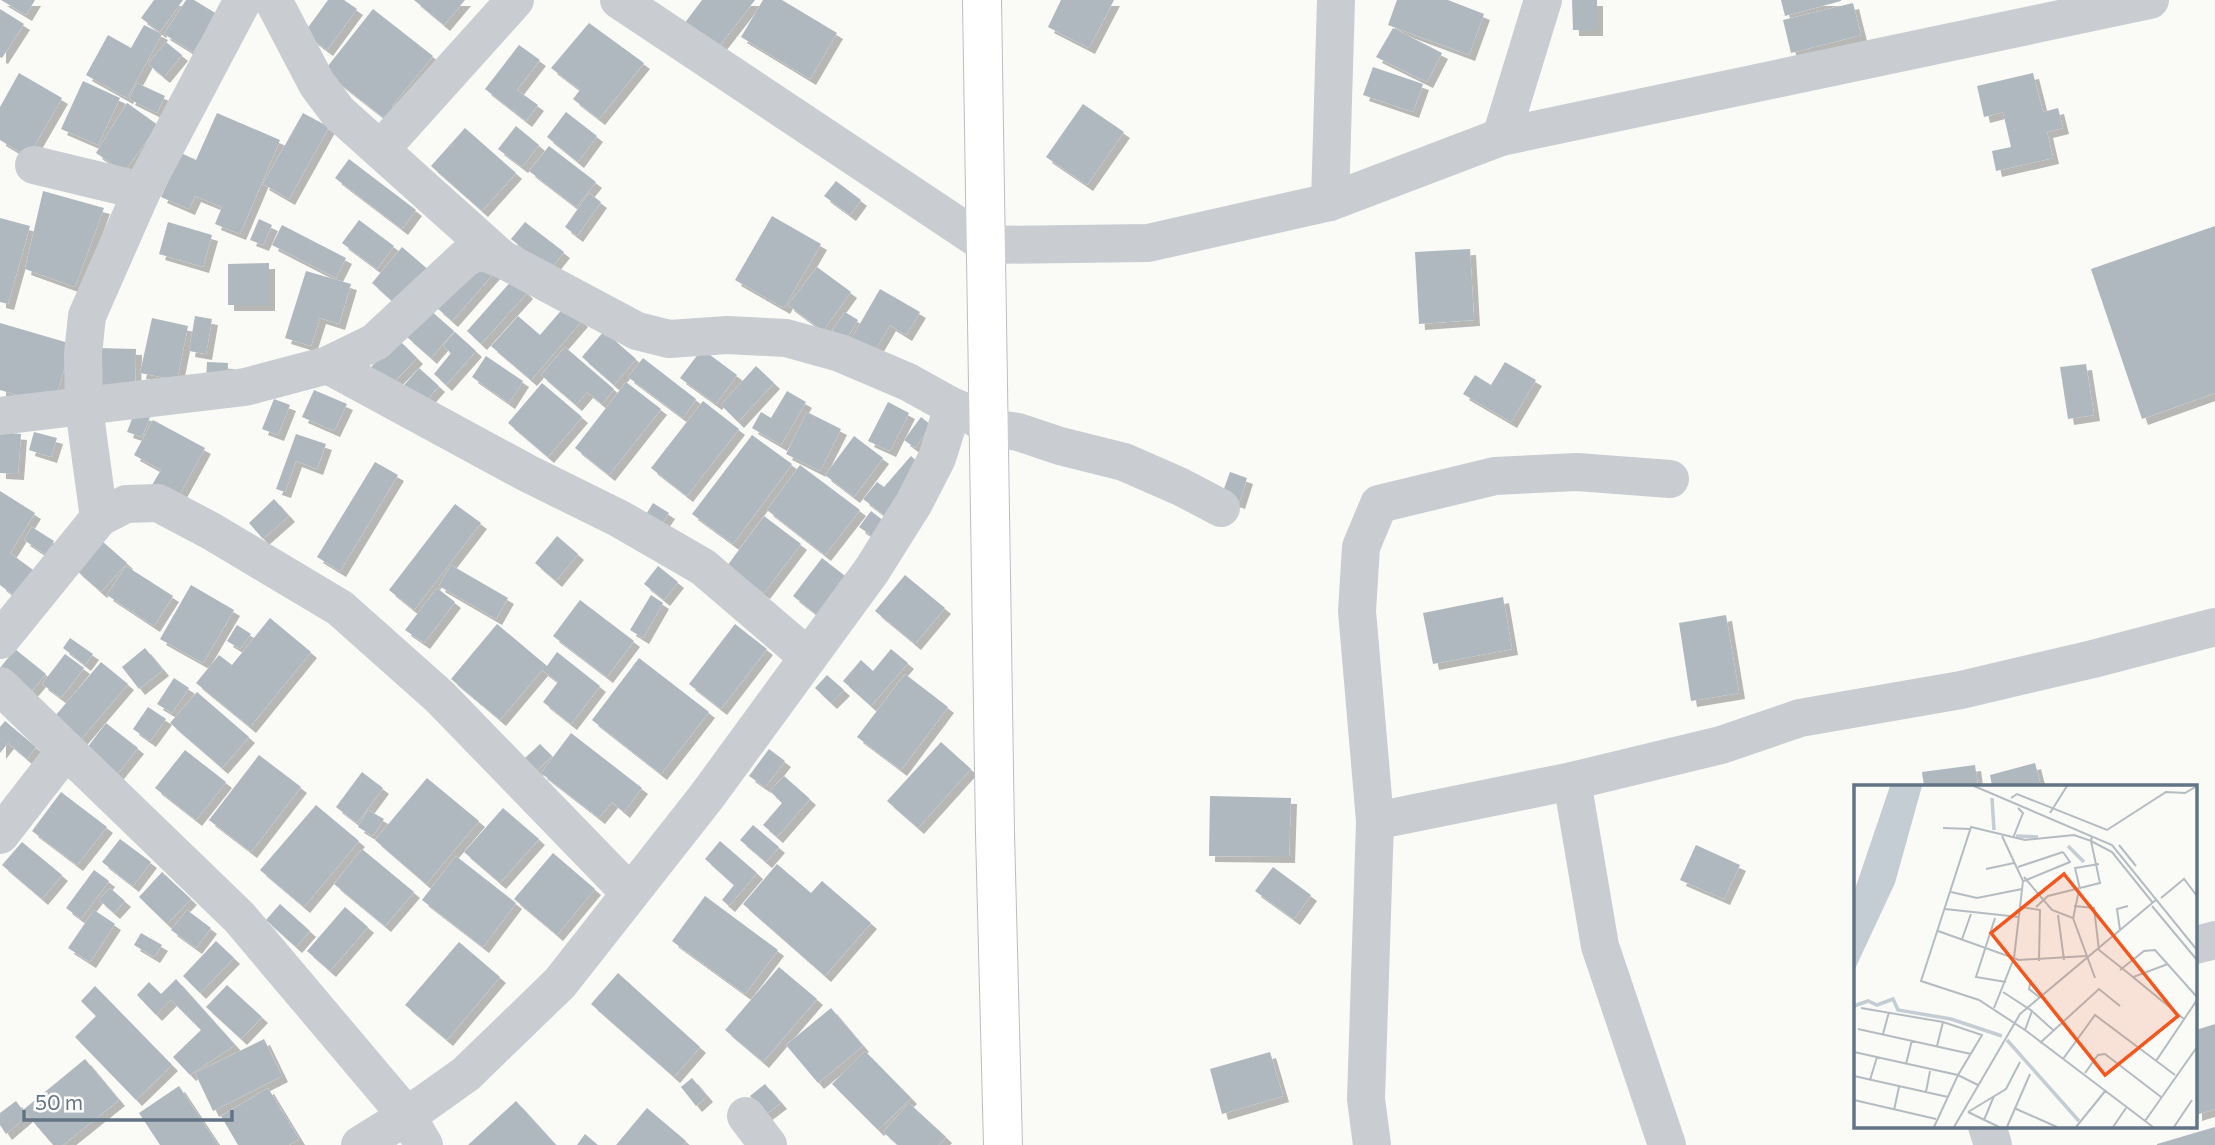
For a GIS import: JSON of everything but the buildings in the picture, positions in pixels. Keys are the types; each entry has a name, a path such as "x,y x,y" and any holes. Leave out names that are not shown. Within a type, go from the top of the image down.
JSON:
{"main road":[{"path":"967,0 976,238"},
{"path":"980,1145 971,416 982,0"},
{"path":"971,416 995,833 1003,1145"}],"street":[{"path":"99,518 83,408 83,354 87,316 142,191 243,0"},
{"path":"273,0 317,84 338,112 502,259"},
{"path":"380,150 514,0"},
{"path":"619,0 976,238 1148,243 1330,202 1501,137 2150,0"},
{"path":"1330,202 1336,0"},
{"path":"1501,137 1543,0"},
{"path":"34,164 142,191"},
{"path":"0,416 245,387 328,365 375,342 465,258 480,251 502,259 637,331 669,339 727,335 786,338 840,353 908,382 971,416 1060,446 1124,462 1221,508"},
{"path":"328,365 527,473 620,519 703,567 808,657"},
{"path":"360,1145 416,1131 466,1074 559,982 707,796 872,570 914,503 937,458 971,416"},
{"path":"1372,1145 1366,1099 1375,821 1357,611 1361,547 1379,504 1495,476 1577,472 1670,479"},
{"path":"0,640 99,518 125,504 158,503 211,531 340,608 440,697 630,892"},
{"path":"1375,821 1572,781 1720,745 1800,718 1961,690 2215,627"},
{"path":"0,686 239,917 416,1131"},
{"path":"0,835 66,750"},
{"path":"1572,781 1600,946 1667,1145"},
{"path":"2198,944 2215,940"},
{"path":"1988,1128 1993,1145"}]}
